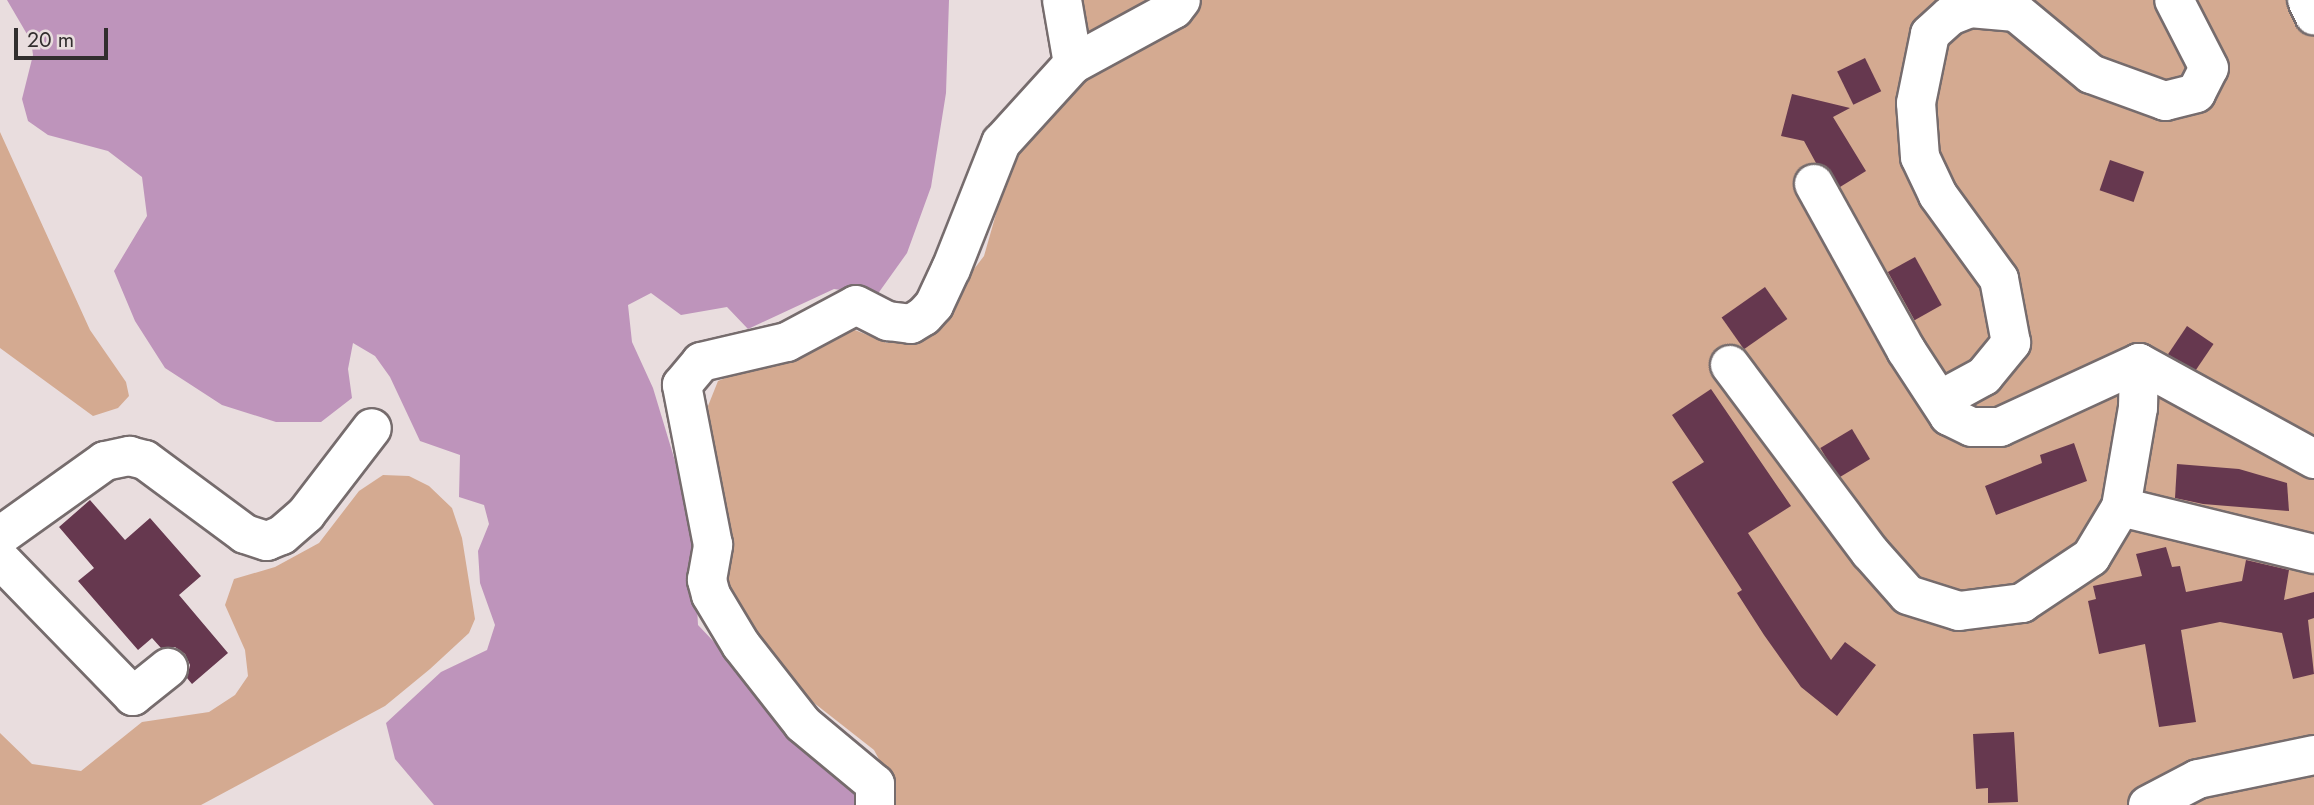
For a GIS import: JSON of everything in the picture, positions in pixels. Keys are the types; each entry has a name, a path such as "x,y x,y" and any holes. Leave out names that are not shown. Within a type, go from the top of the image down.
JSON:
{"street":[{"path":"1062,0 1073,64"},
{"path":"875,805 875,784 803,724 741,645 711,595 707,580 713,545 682,385 701,362 787,342 856,305 888,321 911,324 924,316 945,281 1000,143 1073,64 1174,9 1181,0"},
{"path":"1940,400 1984,376 2011,343 1999,279 1938,195 1920,157 1916,103 1930,34 1950,16 1970,8 2016,12 2091,74 2165,101 2196,93 2209,68 2174,0"},
{"path":"2307,0 2314,15"},
{"path":"1814,184 1906,349 1949,416 1972,427 2000,427 2138,363"},
{"path":"2138,363 2314,459"},
{"path":"1730,365 1870,552 1908,595 1959,611 2022,603 2091,557 2121,507 2138,408 2138,363"},
{"path":"0,536 105,461 129,456 145,460 245,534 267,541 282,535 306,514 372,428"},
{"path":"2121,507 2314,554"},
{"path":"0,559 133,696 168,668"},
{"path":"2148,805 2198,779 2314,755"}],"shaded area":[{"path":"7,0 949,0 946,93 931,187 907,253 877,295 834,289 748,329 727,307 681,315 651,293 628,305 632,342 653,388 675,461 694,551 698,625 860,796 855,805 434,805 395,759 386,723 441,672 487,650 495,625 480,583 478,551 489,524 484,505 459,497 460,455 420,441 390,377 375,356 353,343 348,369 352,398 321,422 276,422 222,405 165,368 135,321 114,271 147,216 142,177 108,151 48,135 28,121 22,99 33,55 31,41"},
{"path":"1078,0 2314,0 2314,805 885,805 888,776 874,750 809,699 750,632 729,592 728,540 714,481 708,406 718,381 850,328 887,343 932,324 984,256 1010,165 1090,52"},
{"path":"0,132 90,330 126,382 129,396 118,408 93,416 0,348"},
{"path":"383,475 409,476 429,486 452,508 462,538 475,619 469,633 430,669 385,706 201,805 0,805 0,733 32,764 81,771 142,722 209,712 235,695 248,676 245,650 225,605 234,579 275,567 319,543 359,491"}],"building":[{"path":"1865,58 1881,91 1853,105 1837,72"},
{"path":"1792,94 1850,108 1833,117 1866,171 1840,187 1826,166 1816,163 1804,141 1781,136"},
{"path":"2110,160 2144,172 2134,202 2100,190"},
{"path":"1915,257 1942,305 1915,320 1888,272"},
{"path":"1765,287 1787,319 1744,349 1722,317"},
{"path":"2187,326 2214,344 2195,372 2168,354"},
{"path":"1711,389 1791,506 1748,533 1831,660 1845,642 1876,665 1837,716 1801,687 1764,635 1737,593 1742,590 1672,482 1704,462 1672,415"},
{"path":"1852,429 1870,459 1838,478 1820,448"},
{"path":"2074,443 2087,481 1996,515 1985,486 2042,463 2040,455"},
{"path":"2177,464 2239,469 2287,483 2289,511 2203,504 2175,498"},
{"path":"90,500 125,540 150,518 201,576 179,595 228,653 192,684 187,678 190,665 185,654 175,647 161,648 152,638 138,650 78,581 94,568 59,527"},
{"path":"2166,547 2172,567 2180,566 2186,592 2242,581 2246,560 2289,570 2284,600 2314,592 2314,618 2308,620 2314,674 2293,679 2282,633 2220,622 2181,630 2196,722 2159,727 2145,644 2099,654 2088,601 2096,599 2093,586 2142,576 2136,554"},
{"path":"2014,732 2018,802 1988,803 1988,788 1976,789 1973,734"}]}
